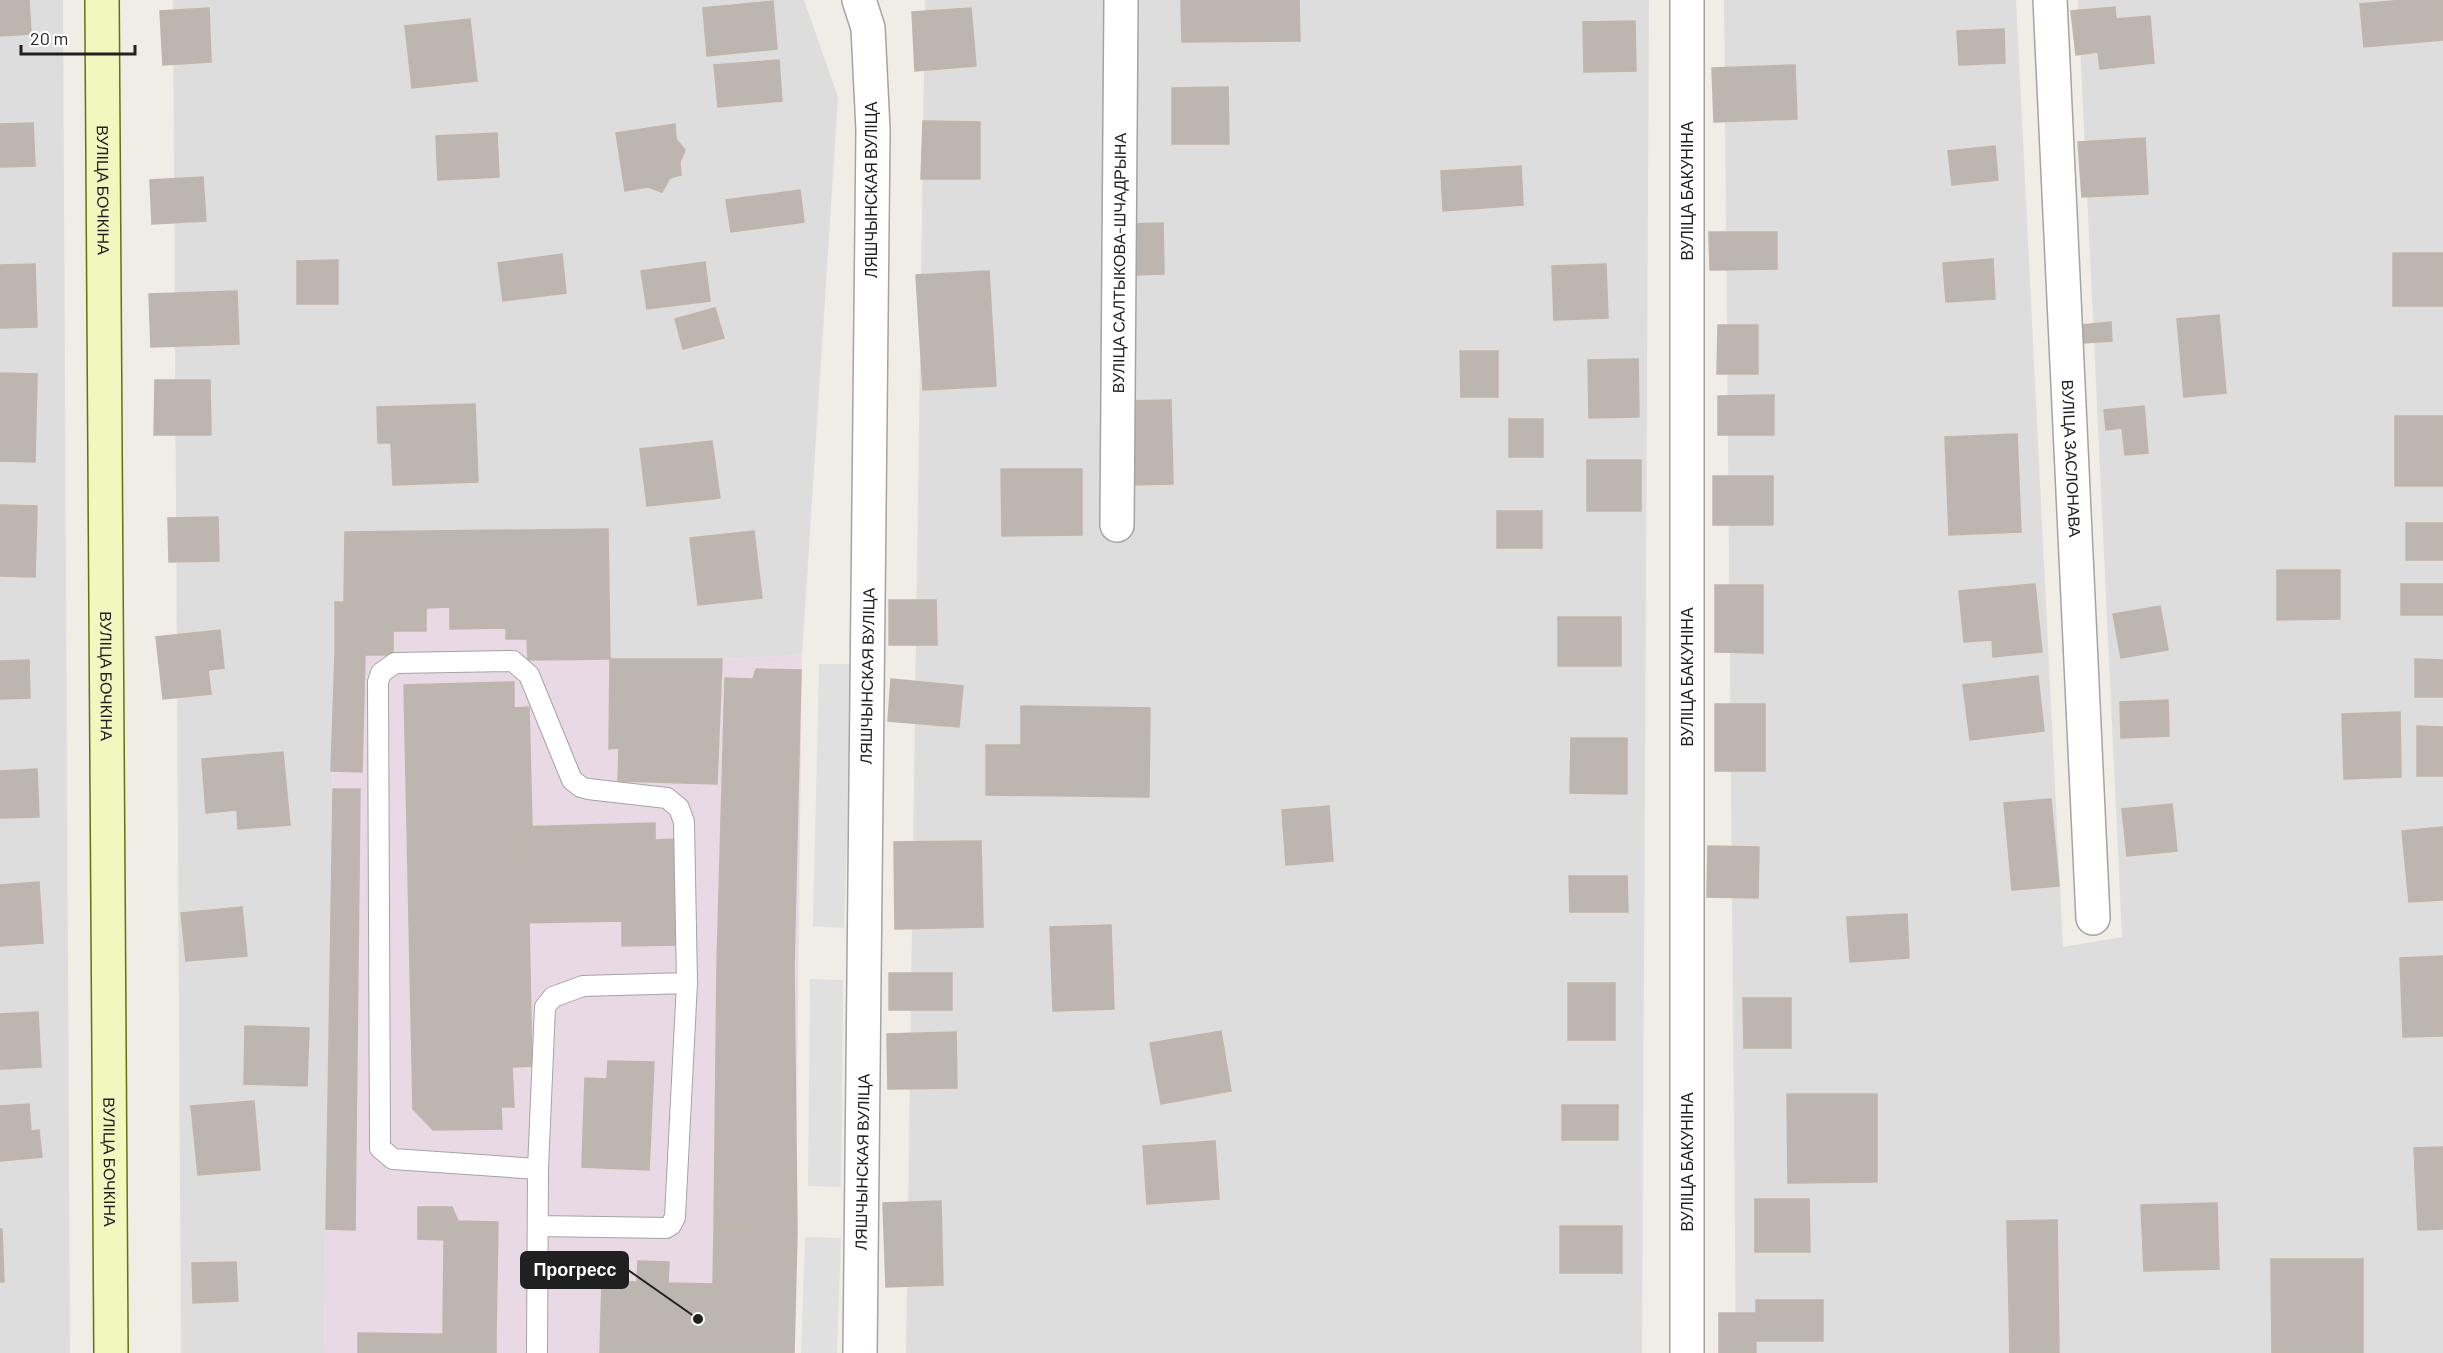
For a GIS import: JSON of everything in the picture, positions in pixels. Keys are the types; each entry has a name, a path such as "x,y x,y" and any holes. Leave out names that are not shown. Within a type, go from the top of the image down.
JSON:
{"main road":[{"name":"ВУЛІЦА БОЧКІНА","path":"102,0 111,1353"}],"street":[{"name":"ЛЯШЧЫНСКАЯ ВУЛІЦА","path":"859,0 868,28 873,130 860,1353"},
{"name":"ВУЛІЦА САЛТЫКОВА-ШЧАДРЫНА","path":"1117,525 1121,0"},
{"name":"ВУЛІЦА БАКУНІНА","path":"1687,0 1687,1353"},
{"name":"ВУЛІЦА ЗАСЛОНАВА","path":"2050,0 2093,918"}],"lane":[{"path":"538,1169 393,1159 380,1149 378,682 387,666 394,663 513,661 529,675 572,780 580,787 588,789 667,798 679,808 684,822 687,983 676,1208 671,1225 666,1228 538,1226"},
{"path":"537,1353 538,1169 545,1007 553,997 583,986 687,983"}],"shaded area":[{"path":"0,0 63,0 70,1353 0,1353"},
{"path":"173,0 804,0 838,97 802,655 722,659 610,659 608,529 335,603 324,1353 181,1353"},
{"path":"925,0 1649,0 1642,1353 906,1353"},
{"path":"1724,0 2016,0 2063,947 2122,937 2078,0 2443,0 2443,1353 1736,1353"},
{"path":"608,529 611,659 722,659 802,655 794,1353 324,1353 335,602 344,602 345,532"},
{"path":"819,664 853,664 844,928 813,926"},
{"path":"810,979 843,980 841,1187 808,1186"},
{"path":"805,1237 841,1238 837,1353 801,1353"}],"building":[{"path":"0,0 29,0 31,34 0,36"},
{"path":"1181,0 1299,0 1300,41 1182,42"},
{"path":"2404,0 2443,0 2443,40 2364,47 2360,4"},
{"path":"773,1 777,49 707,56 703,8"},
{"path":"2115,7 2116,19 2150,16 2154,63 2100,69 2098,52 2076,55 2071,11"},
{"path":"209,8 211,62 163,65 160,11"},
{"path":"971,8 976,66 915,71 912,12"},
{"path":"470,19 477,81 412,88 405,26"},
{"path":"1635,21 1636,71 1584,72 1583,22"},
{"path":"2004,29 2005,63 1959,65 1957,31"},
{"path":"779,60 782,101 718,107 714,65"},
{"path":"1795,65 1797,119 1714,122 1712,68"},
{"path":"1228,87 1229,144 1172,144 1172,88"},
{"path":"923,121 980,122 980,179 921,179"},
{"path":"33,123 35,166 0,167 0,124"},
{"path":"675,124 676,139 685,150 680,162 681,175 670,178 662,192 648,187 625,191 616,133"},
{"path":"497,133 499,177 438,180 436,136"},
{"path":"2145,138 2148,194 2082,197 2078,142"},
{"path":"1995,146 1998,180 1952,185 1948,151"},
{"path":"1521,166 1523,205 1443,211 1441,171"},
{"path":"203,177 206,221 152,224 150,180"},
{"path":"800,190 804,222 731,232 726,200"},
{"path":"1163,223 1164,274 1131,275 1129,224"},
{"path":"1709,232 1777,232 1777,269 1710,270"},
{"path":"2393,253 2443,253 2443,306 2393,306"},
{"path":"562,254 566,293 503,301 498,263"},
{"path":"1993,259 1995,299 1946,302 1943,263"},
{"path":"338,260 338,304 297,304 297,261"},
{"path":"705,262 710,301 647,309 641,271"},
{"path":"35,264 37,327 0,328 0,265"},
{"path":"1606,264 1608,318 1554,320 1552,266"},
{"path":"989,271 996,386 923,390 916,275"},
{"path":"237,291 239,344 151,347 149,294"},
{"path":"715,308 724,338 683,349 675,319"},
{"path":"2219,315 2226,393 2184,397 2177,319"},
{"path":"2111,322 2112,341 2083,343 2082,325"},
{"path":"1718,325 1758,325 1758,374 1717,374"},
{"path":"1460,351 1498,351 1498,397 1461,397"},
{"path":"1638,359 1639,417 1589,418 1588,360"},
{"path":"0,373 37,374 35,462 0,461"},
{"path":"155,380 210,380 211,435 154,435"},
{"path":"1774,395 1774,435 1718,435 1718,396"},
{"path":"1171,400 1173,484 1126,485 1124,401"},
{"path":"475,404 478,482 393,485 391,443 378,443 377,407"},
{"path":"2144,406 2148,453 2125,455 2122,428 2106,430 2104,410"},
{"path":"2395,416 2443,416 2443,486 2395,486"},
{"path":"1509,419 1543,419 1543,457 1509,457"},
{"path":"2017,434 2021,532 1949,535 1945,437"},
{"path":"712,441 720,498 647,506 640,449"},
{"path":"1587,460 1641,460 1641,511 1587,511"},
{"path":"1001,469 1082,469 1082,535 1002,536"},
{"path":"1713,476 1773,476 1773,525 1713,525"},
{"path":"0,505 37,506 35,577 0,576"},
{"path":"1497,511 1542,511 1542,548 1497,548"},
{"path":"218,517 219,561 169,562 168,518"},
{"path":"2406,523 2443,523 2443,560 2406,560"},
{"path":"608,529 610,659 528,660 527,639 506,639 506,628 450,629 450,607 426,608 426,631 393,631 393,655 335,655 335,602 344,602 345,532"},
{"path":"754,531 762,598 698,605 690,538"},
{"path":"2277,570 2340,570 2340,619 2277,620"},
{"path":"2035,584 2042,652 1993,657 1992,640 1964,642 1959,591"},
{"path":"2401,584 2443,584 2443,615 2401,615"},
{"path":"1715,585 1763,585 1763,653 1715,652"},
{"path":"889,600 936,600 937,645 889,645"},
{"path":"2160,606 2168,650 2121,658 2113,614"},
{"path":"1558,617 1621,617 1621,666 1558,666"},
{"path":"220,630 224,668 208,670 211,694 163,699 156,637"},
{"path":"335,655 365,656 362,772 331,771"},
{"path":"610,659 722,659 717,784 618,781 619,748 609,749"},
{"path":"2415,659 2443,660 2443,697 2415,697"},
{"path":"29,660 30,698 0,699 0,661"},
{"path":"756,669 801,670 794,966 717,964 725,678 753,679"},
{"path":"2038,676 2044,731 1970,740 1963,685"},
{"path":"891,679 963,686 959,727 888,721"},
{"path":"514,682 514,708 529,707 532,827 514,827 516,923 529,923 532,1066 512,1067 514,1107 501,1107 502,1129 433,1130 413,1109 404,685"},
{"path":"2168,700 2169,736 2121,738 2120,702"},
{"path":"1715,704 1765,704 1765,771 1715,771"},
{"path":"1021,706 1150,708 1149,797 986,795 986,745 1021,745"},
{"path":"2400,712 2401,777 2344,779 2342,714"},
{"path":"2417,726 2443,727 2443,776 2417,776"},
{"path":"1571,738 1627,738 1627,794 1570,793"},
{"path":"283,752 290,825 238,829 237,810 206,813 202,759"},
{"path":"37,769 39,817 0,818 0,771"},
{"path":"333,789 360,789 355,1230 326,1229"},
{"path":"2051,799 2059,886 2012,890 2004,803"},
{"path":"2172,804 2177,851 2127,856 2122,809"},
{"path":"1329,806 1333,861 1286,865 1282,810"},
{"path":"655,823 655,840 674,839 676,945 622,946 622,921 516,923 514,827"},
{"path":"2443,827 2443,900 2409,902 2402,831"},
{"path":"981,841 983,927 895,929 894,842"},
{"path":"1708,846 1759,847 1758,898 1707,897"},
{"path":"1569,876 1627,876 1628,912 1570,912"},
{"path":"39,882 43,943 0,946 0,885"},
{"path":"242,907 247,956 186,961 181,913"},
{"path":"1907,914 1909,958 1850,962 1847,917"},
{"path":"1111,925 1114,1009 1053,1011 1050,927"},
{"path":"2443,956 2443,1036 2403,1037 2400,958"},
{"path":"717,964 794,966 797,1232 714,1230"},
{"path":"889,973 952,973 952,1010 889,1010"},
{"path":"1568,983 1615,983 1615,1040 1568,1040"},
{"path":"1743,998 1791,998 1791,1048 1744,1048"},
{"path":"38,1012 41,1067 0,1069 0,1014"},
{"path":"245,1026 309,1028 307,1086 244,1084"},
{"path":"1221,1031 1231,1091 1161,1104 1150,1043"},
{"path":"956,1032 957,1088 888,1089 887,1034"},
{"path":"608,1061 654,1062 649,1170 582,1167 585,1078 607,1079"},
{"path":"1787,1094 1877,1094 1877,1182 1788,1183"},
{"path":"254,1101 260,1170 198,1175 191,1106"},
{"path":"29,1104 31,1131 39,1130 42,1157 0,1161 0,1106"},
{"path":"1562,1105 1618,1105 1618,1140 1562,1140"},
{"path":"1215,1141 1219,1199 1147,1204 1143,1146"},
{"path":"2443,1147 2443,1229 2418,1230 2414,1148"},
{"path":"1755,1199 1809,1199 1810,1252 1755,1252"},
{"path":"941,1201 943,1285 886,1287 883,1203"},
{"path":"2217,1203 2219,1269 2144,1271 2141,1205"},
{"path":"418,1207 452,1207 458,1221 498,1222 496,1335 443,1334 444,1240 418,1239"},
{"path":"2057,1220 2059,1353 2010,1353 2007,1221"},
{"path":"1560,1226 1622,1226 1622,1273 1560,1273"},
{"path":"0,1229 2,1229 4,1282 0,1282"},
{"path":"714,1230 797,1232 794,1353 600,1353 602,1281 637,1282 638,1261 669,1262 668,1283 713,1284"},
{"path":"2271,1259 2363,1259 2363,1353 2272,1353"},
{"path":"236,1262 238,1301 193,1303 192,1263"},
{"path":"1756,1300 1823,1300 1823,1341 1756,1341"},
{"path":"1719,1313 1755,1313 1756,1353 1719,1353"},
{"path":"358,1333 496,1335 496,1353 358,1353"}],"place":[{"name":"Прогресс","path":"698,1319"}]}
